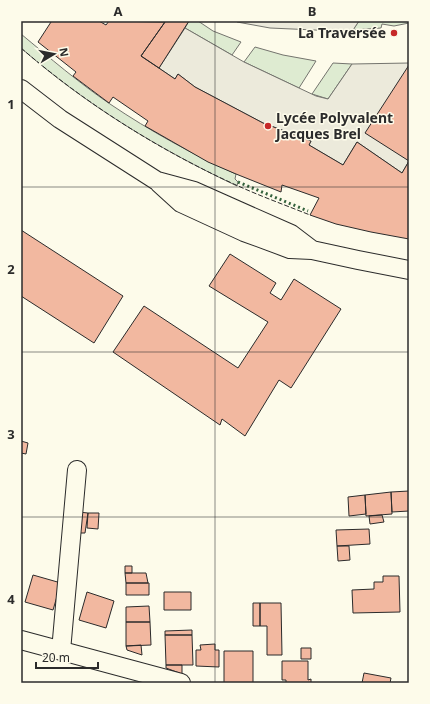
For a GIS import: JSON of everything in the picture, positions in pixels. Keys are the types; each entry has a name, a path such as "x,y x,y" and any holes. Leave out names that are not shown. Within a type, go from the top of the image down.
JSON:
{"street":[{"path":"21,89 60,119 157,181 194,191 236,209 291,234 312,250 409,270"},
{"path":"61,651 77,470"},
{"path":"21,640 181,683"}],"green space":[{"path":"189,21 198,21 213,31 241,42 232,55 185,28"},
{"path":"359,21 409,21 409,23 394,26 382,24 381,28 353,30"},
{"path":"21,34 87,88 140,124 236,174 235,179 238,182 237,186 179,157 97,107 46,69 21,48"},
{"path":"255,47 283,55 316,61 299,88 244,62"},
{"path":"333,63 352,64 328,99 312,94"}],"shaded area":[{"path":"359,21 353,30 337,31 270,28 237,22"},
{"path":"185,28 244,62 316,96 328,99 352,64 409,63 409,161 402,173 357,142 343,165 309,145 311,141 263,123 195,87 178,74 175,79 159,68"}],"building":[{"path":"49,21 99,21 106,25 109,21 165,22 141,56 175,79 178,74 195,87 263,123 311,141 309,145 343,165 357,142 402,173 409,161 409,239 336,224 310,215 319,198 282,185 281,192 236,174 208,162 145,126 148,121 113,97 109,103 73,76 76,72 38,42 51,22"},
{"path":"163,21 189,21 159,68 141,56 165,22"},
{"path":"409,65 409,161 365,133"},
{"path":"21,230 123,296 94,343 21,296"},
{"path":"230,254 276,283 270,293 281,300 294,279 341,309 291,388 279,380 245,436 222,419 220,425 113,352 144,306 238,368 268,322 209,286"},
{"path":"21,441 28,443 26,454 21,453"},
{"path":"409,491 409,511 392,512 391,492"},
{"path":"391,492 392,514 366,516 365,495"},
{"path":"365,495 366,514 349,516 348,497"},
{"path":"78,512 88,513 85,533 77,533"},
{"path":"88,513 99,513 98,529 87,528"},
{"path":"382,515 384,522 370,524 369,516"},
{"path":"369,529 370,544 337,546 336,530"},
{"path":"337,546 349,546 350,560 338,561"},
{"path":"125,566 132,566 132,573 125,573"},
{"path":"125,573 146,573 148,583 126,583"},
{"path":"33,575 61,583 53,610 25,602"},
{"path":"383,576 399,576 400,612 353,613 352,590 374,589 374,582 383,582"},
{"path":"126,583 149,583 149,595 126,595"},
{"path":"87,592 114,601 106,628 79,620"},
{"path":"164,592 191,592 191,610 164,610"},
{"path":"253,603 260,603 260,626 253,626"},
{"path":"260,603 281,603 282,655 267,655 267,626 260,626"},
{"path":"149,606 150,622 126,622 126,607"},
{"path":"126,622 150,622 151,645 126,646"},
{"path":"192,630 192,635 165,635 165,631"},
{"path":"165,635 192,635 193,665 166,665"},
{"path":"215,644 215,650 219,650 219,667 196,666 196,650 201,650 200,645"},
{"path":"141,645 142,655 127,650 126,646"},
{"path":"301,648 311,648 311,659 301,659"},
{"path":"224,651 253,651 253,683 224,683"},
{"path":"282,661 308,661 308,680 311,679 311,683 286,683 286,680 282,680"},
{"path":"166,665 182,665 182,674 166,668"},
{"path":"364,673 391,678 390,683 362,683"}],"hedge":[{"path":"238,182 308,211"}],"fence":[{"path":"21,48 46,69 97,107 151,141 179,157 236,185 310,215"}],"place":[{"name":"La Traversée","path":"394,33"},
{"name":"Lycée Polyvalent Jacques Brel","path":"268,126"}]}
